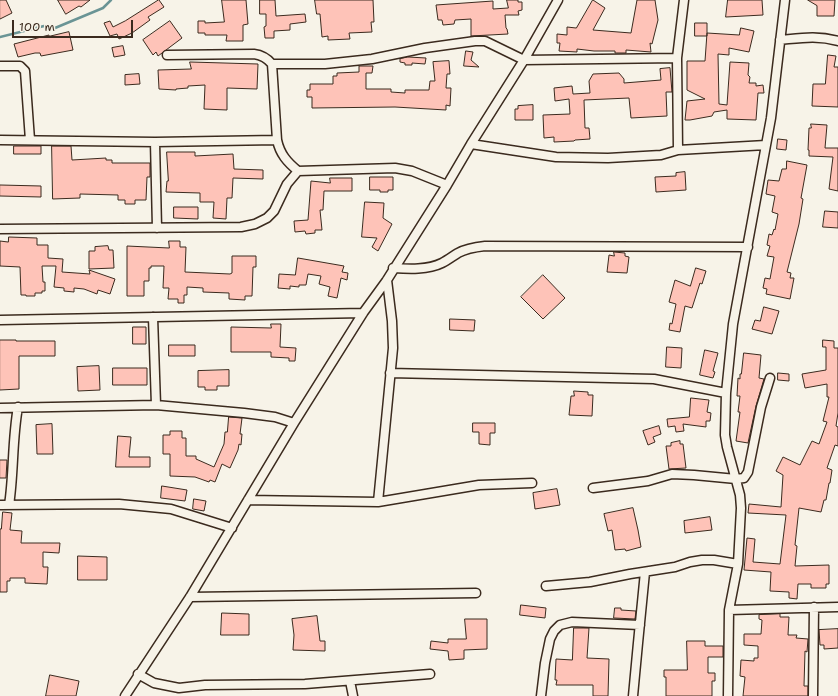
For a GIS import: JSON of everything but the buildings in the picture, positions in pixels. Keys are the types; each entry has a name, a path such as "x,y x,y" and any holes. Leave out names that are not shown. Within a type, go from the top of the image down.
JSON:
{"street":[{"path":"124,696 190,597 294,423 363,313 387,280 393,268 447,185 524,60 558,0"},
{"path":"678,150 677,58 684,0"},
{"path":"728,696 729,610 738,564 741,508 736,479 725,435 726,393 733,324 771,118 785,0"},
{"path":"780,40 810,37 838,41"},
{"path":"167,55 254,54 262,55 272,64 325,64 372,59 424,48 474,41 485,41 524,60 677,58"},
{"path":"272,64 276,140 280,152 288,163 298,171 395,168 412,171 447,185"},
{"path":"0,66 20,66 25,71 30,140"},
{"path":"0,140 155,142 276,140"},
{"path":"155,142 157,228"},
{"path":"471,144 556,157 608,158 661,155 678,150 766,145"},
{"path":"0,229 241,228 267,218 274,211 287,184 298,171"},
{"path":"393,268 413,269 427,267 442,263 458,253 470,248 485,246 748,247"},
{"path":"378,502 393,348 392,322 387,280"},
{"path":"0,320 363,313"},
{"path":"153,317 156,405"},
{"path":"390,373 654,379 726,393"},
{"path":"593,488 641,482 672,474 736,479 744,478 748,472 763,401 770,378"},
{"path":"0,408 156,405 275,417 294,423"},
{"path":"9,505 12,485 14,431 18,407"},
{"path":"248,500 378,502 479,485 532,484"},
{"path":"0,505 119,504 171,509 232,528"},
{"path":"546,586 590,582 675,567 702,560 714,560 738,564"},
{"path":"634,696 645,572"},
{"path":"190,597 476,593"},
{"path":"729,610 838,606"},
{"path":"813,696 814,607"},
{"path":"541,696 550,639 554,631 560,625 572,622 640,625"},
{"path":"138,674 154,684 179,688 205,685 305,684 430,674"},
{"path":"350,681 353,696"}],"waterway":[{"path":"0,37 44,26 55,28 103,8 111,0"}]}
